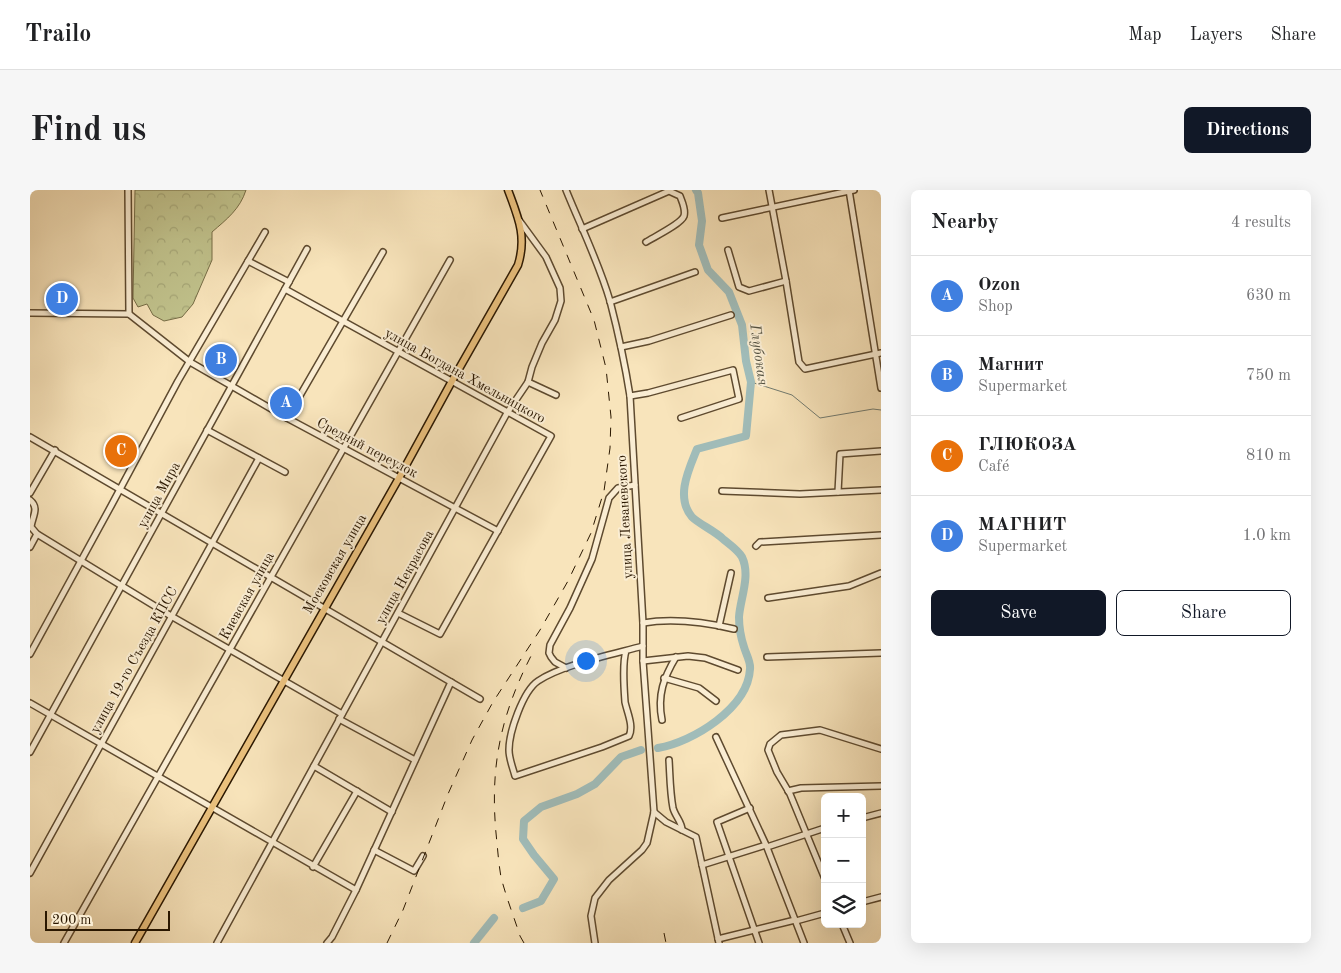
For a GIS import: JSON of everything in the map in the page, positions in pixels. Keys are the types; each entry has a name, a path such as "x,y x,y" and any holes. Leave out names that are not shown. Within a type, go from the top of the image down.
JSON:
{"main road":[{"name":"Московская улица","path":"135,943 518,266 522,252 522,233 508,190"}],"street":[{"path":"30,313 129,314 128,190"},
{"name":"улица Леваневского","path":"566,190 610,302 630,396 643,623 643,661 654,812 650,837 642,850 609,880 595,898 591,916 595,943"},
{"path":"769,190 786,281 798,362 805,368 878,353"},
{"path":"722,218 851,190 878,353 881,388"},
{"path":"582,229 669,191 680,196 684,205 684,215 680,221 646,242"},
{"name":"улица Некрасова","path":"217,943 507,413 528,382 542,343 555,320 561,301 560,288 546,257 519,220"},
{"path":"30,654 171,393 265,232"},
{"name":"улица Мира","path":"30,752 307,249"},
{"path":"728,250 739,287 749,291 786,281"},
{"path":"287,418 383,252"},
{"name":"Киевская улица","path":"64,943 450,260"},
{"path":"248,262 289,282"},
{"path":"610,302 695,272"},
{"name":"улица Богдана Хмельницкого","path":"285,289 551,436 440,634 398,612"},
{"name":"Средний переулок","path":"129,314 190,362 287,418 498,531"},
{"path":"621,347 649,341 731,315"},
{"path":"630,396 733,370 739,399 681,418"},
{"path":"528,382 556,394"},
{"path":"207,430 285,472"},
{"path":"30,437 480,699"},
{"path":"30,493 54,450"},
{"path":"838,492 840,454 881,451"},
{"name":"улица 19-го Съезда КПСС","path":"30,873 259,458"},
{"path":"566,668 555,662 551,657 549,653 550,645 570,608 592,559 609,498 618,488 635,485"},
{"path":"722,491 800,494 881,490"},
{"path":"30,500 35,508 30,527 37,534 80,562 415,760"},
{"path":"30,547 37,534"},
{"path":"756,546 760,542 881,535"},
{"path":"719,626 731,573"},
{"path":"768,598 850,586 881,574"},
{"path":"643,623 666,620 734,629"},
{"path":"626,651 624,657 625,701 631,733 626,738 515,776 509,750 512,731 522,703 537,681 566,668 643,646"},
{"path":"767,656 881,653"},
{"path":"643,661 688,656 705,658 738,670"},
{"path":"662,720 660,699 664,678 676,657"},
{"path":"664,678 699,688 716,701"},
{"path":"327,943 332,937 356,890 451,682"},
{"path":"30,703 356,890"},
{"path":"821,869 807,833 768,750 770,744 781,735 820,730 881,749"},
{"path":"716,737 767,846 804,943"},
{"path":"669,760 673,806 682,830"},
{"path":"314,766 392,812"},
{"path":"788,791 800,788 881,786"},
{"path":"313,867 356,791"},
{"path":"750,808 717,822 759,943"},
{"path":"654,812 659,818 696,837 719,941 821,913"},
{"path":"866,817 881,813"},
{"path":"702,866 821,829"},
{"path":"374,850 414,872 423,856"},
{"path":"866,901 881,896"},
{"path":"844,928 850,943"}],"green space":[{"path":"135,190 246,190 237,208 212,232 212,260 193,304 182,317 164,321 153,315 147,304 138,307 133,298"}],"waterway":[{"name":"Глубокая","path":"658,748 687,739 702,731 729,710 740,697 747,683 750,669 739,625 745,580 742,557 720,536 692,517 684,501 687,474 697,449 746,436 751,382 746,361 742,325 729,292 708,270 699,245 702,221 696,190"},
{"path":"751,382 792,395 820,418 873,409 881,410"},
{"name":"Глубокая","path":"523,908 541,901 554,879 523,839 524,821 541,807 577,794 595,784 621,757 641,750"},
{"name":"Глубокая","path":"474,943 494,918"}],"railway":[{"path":"387,943 403,910 448,794 472,740 493,702 540,630 568,581 591,533 604,491 610,448 611,417 606,368 594,320 540,190"},
{"path":"524,943 501,877 494,792 499,746 504,723 511,700 532,654"},
{"path":"664,933 666,943"}],"place":[{"name":"МАГНИТ","path":"62,299"},
{"name":"Магнит","path":"221,360"},
{"name":"Ozon","path":"286,403"},
{"name":"ГЛЮКОЗА","path":"121,451"}]}
